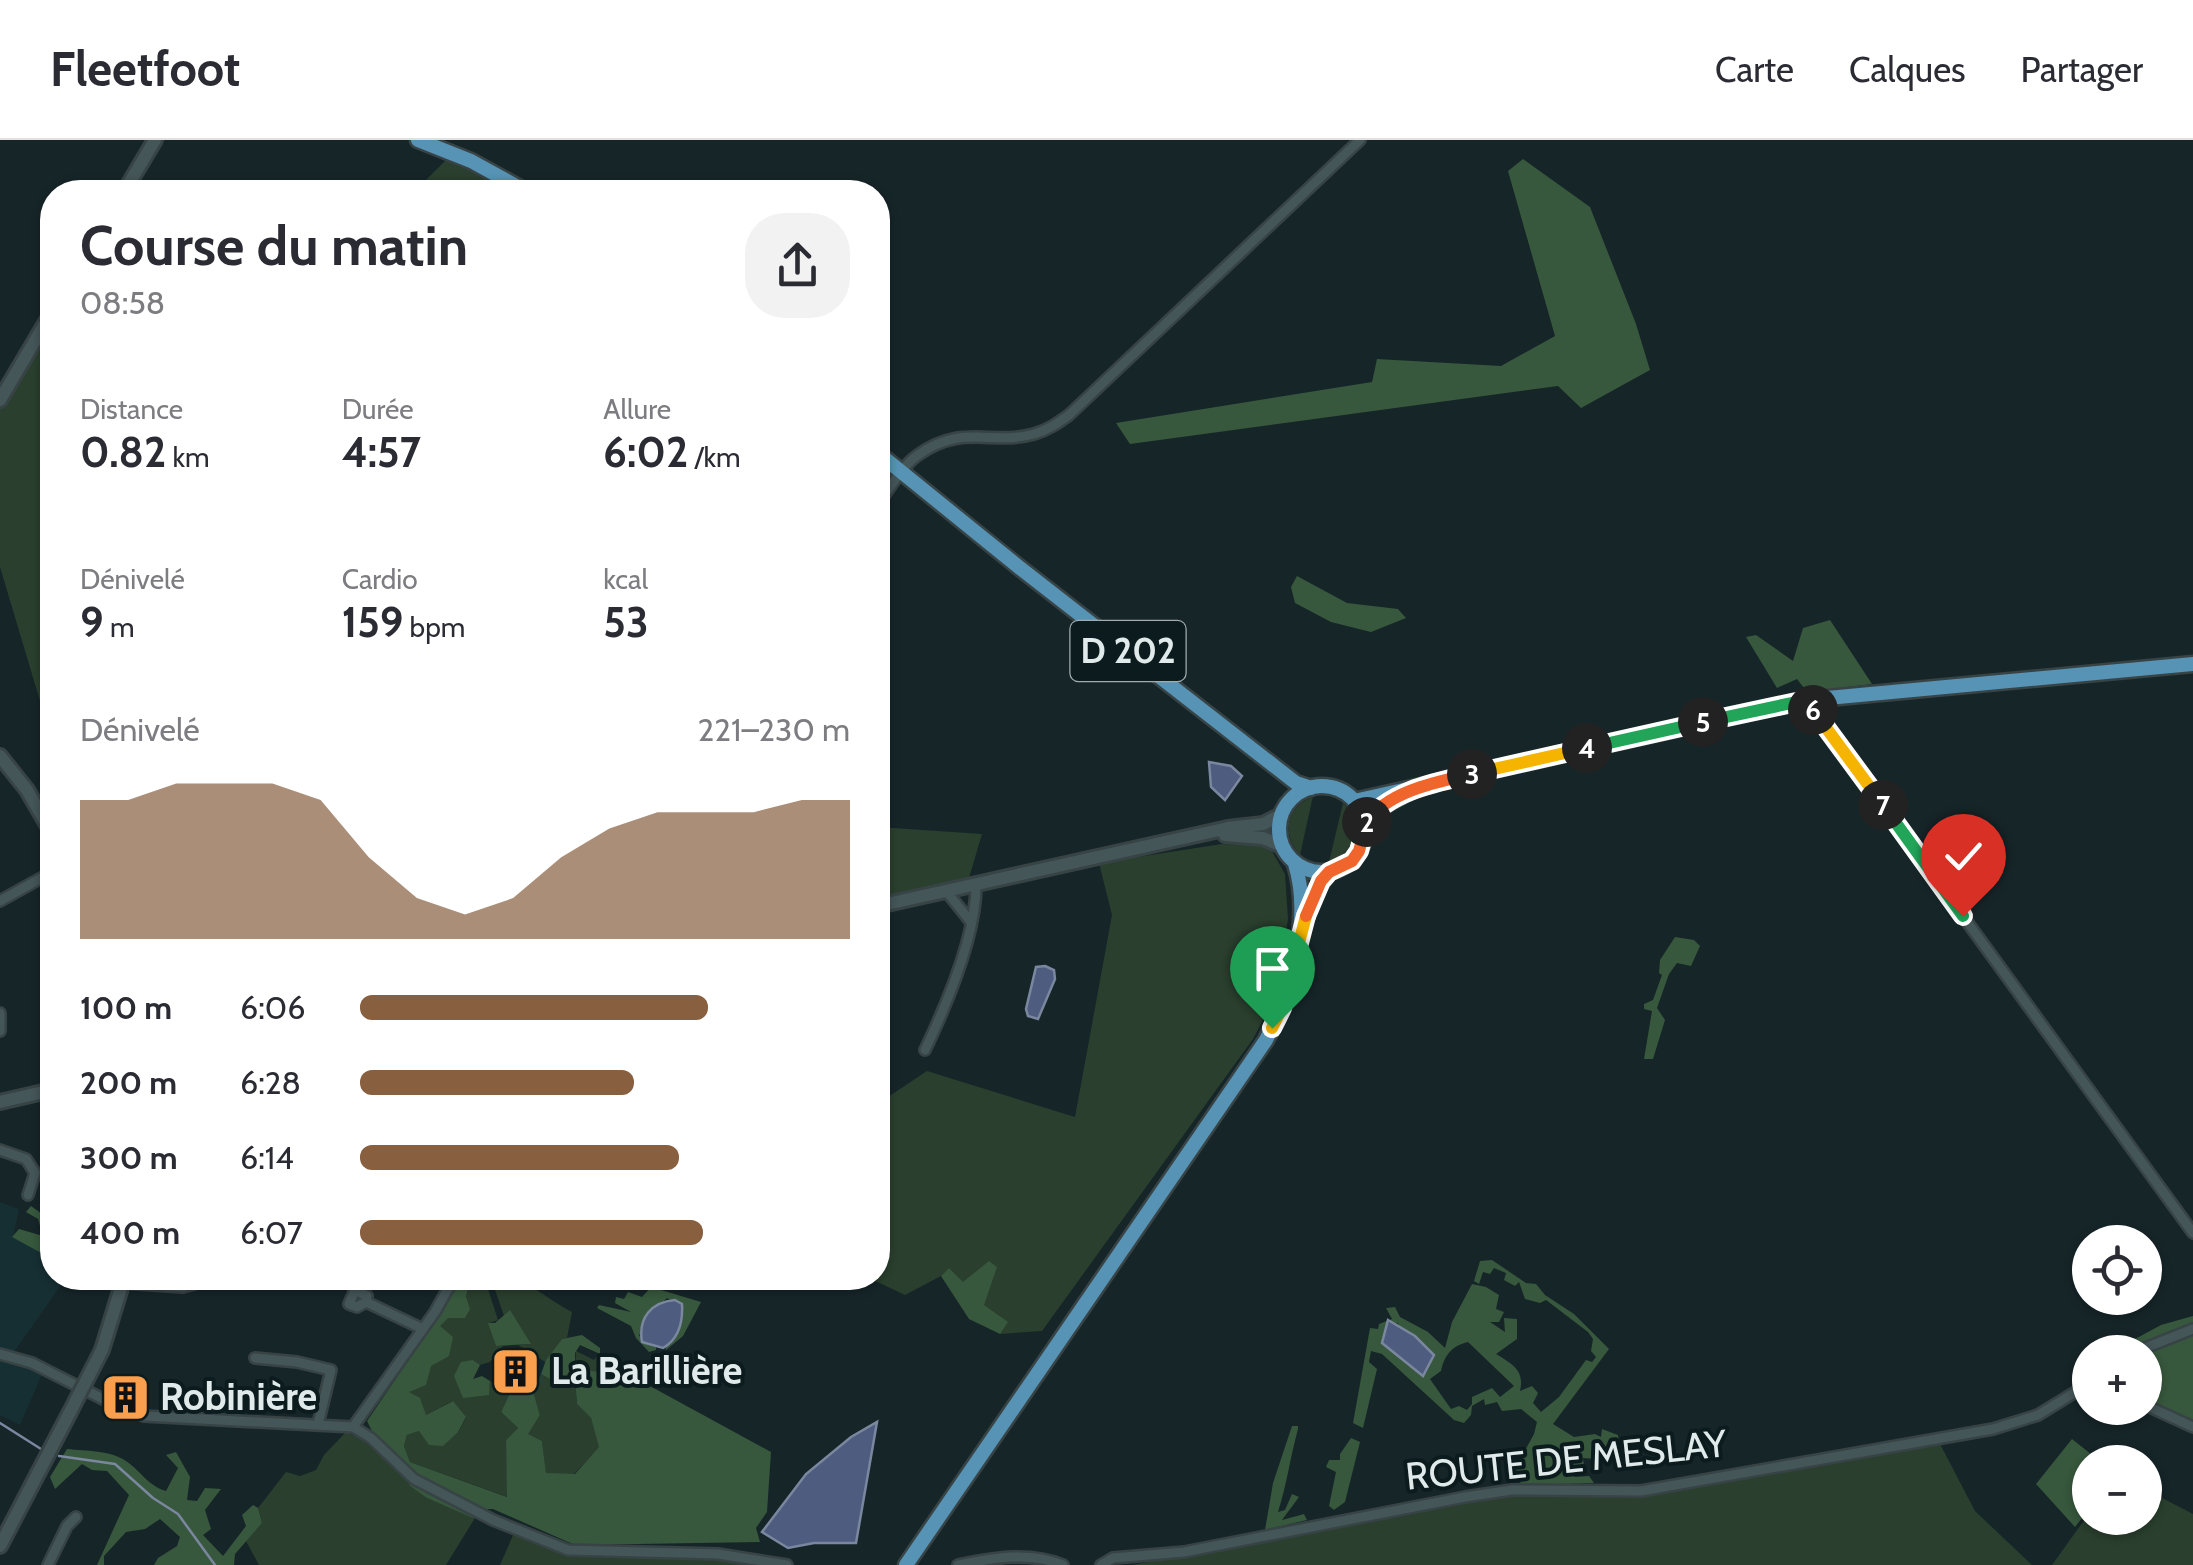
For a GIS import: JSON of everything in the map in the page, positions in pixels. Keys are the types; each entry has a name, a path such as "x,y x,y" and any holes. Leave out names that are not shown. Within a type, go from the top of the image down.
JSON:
{"main road":[{"path":"131,180 156,140"},
{"path":"418,140 505,180"},
{"path":"0,400 40,332"},
{"name":"D 202","path":"890,465 899,475"},
{"name":"D 202","path":"890,470 1296,783 1311,788"},
{"path":"1354,801 1806,700 2193,664"},
{"path":"0,756 40,812"},
{"name":"D 202","path":"1269,762 1290,800"},
{"path":"1365,826 1376,810 1428,784"},
{"path":"906,1565 1266,1040 1282,1008 1298,934 1302,885 1295,864 1282,846 1278,828 1281,815 1290,800 1311,788 1334,788 1354,801 1365,826 1364,839 1352,861 1329,872 1315,872 1295,864"},
{"path":"890,903 1263,824 1281,815"},
{"path":"1197,836 1244,836 1282,846"},
{"path":"1298,934 1316,890 1329,872"},
{"path":"0,1102 40,1093"},
{"path":"0,1546 102,1350 121,1290"}],"street":[{"path":"890,487 919,454 944,442 980,435 1032,435 1052,427 1134,356 1360,140"},
{"path":"1806,700 2193,1233"},
{"path":"0,901 40,879"},
{"path":"925,1050 960,961 976,884"},
{"path":"946,891 971,922"},
{"path":"0,1013 0,1032"},
{"path":"0,1150 26,1160 35,1173 28,1195"},
{"path":"353,1427 424,1329 447,1290"},
{"path":"366,1302 424,1329"},
{"path":"2162,1341 2193,1328"},
{"path":"0,1354 32,1363 144,1416 353,1427 372,1438 414,1479 492,1520 568,1550 718,1554 787,1565"},
{"path":"255,1358 331,1370 318,1424"},
{"name":"ROUTE DE MESLAY","path":"1101,1565 1112,1558 1184,1552 1394,1509 1512,1490 1641,1490 1993,1429 2038,1415 2072,1394"},
{"path":"2162,1413 2193,1428"},
{"path":"48,1565 67,1526 76,1517"},
{"path":"958,1565 1000,1557 1025,1557 1063,1565"}],"shaded area":[{"path":"0,1202 19,1209 13,1237 40,1252 40,1290 58,1290 9,1359 42,1374 20,1425 0,1415"}],"green space":[{"path":"450,156 498,180 426,180"},
{"path":"1523,159 1590,207 1650,370 1581,408 1558,386 1130,444 1116,423 1372,382 1377,359 1501,366 1555,336 1508,171"},
{"path":"40,338 40,701 0,567 0,406"},
{"path":"1297,576 1347,603 1398,609 1406,618 1371,632 1331,622 1295,603 1291,587"},
{"path":"1830,620 1872,684 1807,692 1797,679 1777,688 1746,637 1756,635 1793,661 1803,628"},
{"path":"1313,796 1300,855 1290,838 1289,822 1297,807"},
{"path":"1343,803 1353,819 1354,837 1346,852 1329,862"},
{"path":"890,828 982,834 969,878 890,895"},
{"path":"1222,844 1269,846 1285,874 1288,919 1276,995 1253,1039 1042,1331 1000,1334 984,1305 949,1268 905,1295 890,1288 890,1096 927,1071 1075,1117 1112,915 1099,863"},
{"path":"1675,937 1694,940 1700,946 1691,966 1677,963 1669,974 1657,1008 1665,1020 1653,1059 1644,1059 1652,1011 1644,1009 1644,1004 1653,1000 1662,975 1660,960"},
{"path":"31,1206 40,1213 40,1226 38,1219 26,1212"},
{"path":"19,1229 40,1235 40,1252 12,1237"},
{"path":"1492,1260 1526,1283 1536,1284 1609,1349 1553,1424 1574,1437 1601,1437 1602,1429 1618,1435 1619,1447 1602,1449 1597,1459 1583,1458 1584,1466 1574,1477 1589,1476 1594,1483 1526,1485 1510,1478 1537,1422 1521,1409 1502,1411 1497,1402 1485,1405 1484,1399 1472,1406 1464,1423 1454,1420 1382,1354 1371,1351 1369,1362 1377,1369 1363,1428 1353,1423 1370,1328 1378,1329 1379,1324 1392,1319 1386,1308 1395,1307 1400,1317 1428,1332 1445,1348 1452,1322 1472,1284 1499,1295 1496,1309 1504,1312 1499,1322 1490,1322 1505,1332 1504,1318 1517,1319 1517,1339 1496,1354 1519,1373 1520,1391 1532,1386 1538,1393 1533,1403 1541,1412 1559,1397 1586,1360 1592,1362 1596,1357 1588,1332 1546,1300 1540,1303 1525,1299 1519,1282 1515,1286 1504,1280 1506,1273 1494,1268 1490,1274 1483,1272 1479,1284 1474,1281 1480,1261","holes":["1398,1323 1399,1333 1434,1356 1426,1373 1386,1331 1386,1325 1388,1329","1468,1342 1514,1386 1500,1397 1492,1388 1472,1397 1467,1410 1459,1406 1451,1409 1430,1379 1441,1371 1450,1352"]},
{"path":"989,1261 997,1267 984,1305 1008,1322 1000,1334 969,1319 941,1276 949,1268 963,1282"},
{"path":"451,1290 468,1290 470,1309 465,1318 448,1318 440,1326 453,1337 449,1356 431,1366 426,1385 409,1392 420,1398 426,1415 453,1401 466,1417 458,1432 443,1446 429,1445 419,1431 407,1435 404,1446 410,1462 507,1497 506,1440 518,1428 501,1412 509,1395 533,1391 540,1415 528,1434 542,1441 546,1473 575,1474 599,1447 591,1418 577,1404 575,1380 565,1387 541,1374 562,1339 582,1335 600,1348 600,1354 580,1345 575,1353 575,1371 577,1368 639,1380 771,1452 767,1512 756,1528 760,1542 575,1545 493,1509 484,1509 473,1518 427,1498 409,1485 418,1476 372,1431 367,1421 440,1314"},
{"path":"468,1290 488,1290 498,1320 489,1323 496,1346 503,1346 490,1362 480,1365 473,1360 454,1376 488,1395 490,1381 509,1395 501,1412 518,1428 506,1440 508,1497 410,1462 404,1446 407,1435 419,1431 458,1432 466,1418 452,1401 426,1415 407,1392 439,1326 466,1298"},
{"path":"495,1290 535,1290 572,1312 567,1338 562,1339 545,1362 518,1345 530,1344 509,1311 504,1316"},
{"path":"648,1290 661,1290 701,1302 683,1336 666,1350 664,1342 681,1307 667,1298 647,1317 639,1336 656,1340 656,1350 649,1352 631,1326 597,1308 599,1305 631,1312 615,1303 616,1297 624,1299 628,1292 642,1297"},
{"path":"510,1310 531,1344 496,1346 488,1323 495,1323"},
{"path":"2193,1316 2193,1423 2162,1408 2162,1335 2142,1335"},
{"path":"576,1351 594,1360 598,1354 655,1384 653,1387 639,1380 575,1379"},
{"path":"473,1360 480,1365 473,1379 482,1376 490,1381 489,1395 463,1398 454,1376 461,1362"},
{"path":"541,1374 566,1386 575,1379 577,1404 591,1418 600,1447 574,1474 546,1474 542,1441 527,1434 540,1415 533,1391"},
{"path":"1292,1426 1298,1429 1278,1512 1285,1510 1292,1494 1299,1497 1282,1520 1304,1514 1307,1520 1265,1530 1273,1483"},
{"path":"346,1432 362,1439 427,1498 475,1518 446,1565 259,1565 246,1541 262,1523 258,1508 286,1472 300,1476 316,1470 324,1455"},
{"path":"1351,1438 1360,1442 1345,1502 1334,1510 1329,1506 1336,1472 1326,1467 1329,1460 1340,1460"},
{"path":"2072,1439 2080,1445 2072,1445 2072,1524 2036,1484"},
{"path":"1939,1442 1975,1511 2032,1565 1132,1565 1497,1496 1622,1495"},
{"path":"67,1449 120,1457 154,1486 166,1491 178,1468 166,1455 176,1452 190,1477 187,1500 197,1501 205,1488 221,1489 205,1510 211,1529 203,1535 223,1556 246,1526 242,1515 253,1505 258,1508 262,1523 235,1554 234,1565 154,1565 177,1546 180,1537 160,1519 145,1529 126,1532 104,1556 104,1565 97,1565 129,1495 107,1471 92,1470 82,1464 55,1489 50,1477"},
{"path":"2162,1498 2193,1514 2193,1565 2052,1565 2074,1535 2162,1535"},
{"path":"514,1533 569,1555 728,1559 759,1565 500,1565"}],"water":[{"path":"1209,762 1231,766 1242,776 1225,800 1211,787"},
{"path":"1036,967 1054,970 1055,979 1038,1019 1028,1016 1026,1009"},
{"path":"675,1300 682,1304 682,1311 673,1340 663,1348 642,1342 642,1326 648,1313 659,1304"},
{"path":"1388,1320 1415,1336 1434,1355 1423,1376 1382,1343"},
{"path":"877,1422 856,1543 814,1543 788,1548 762,1532 806,1474 851,1437"}],"waterway":[{"path":"0,1423 41,1449"},
{"path":"59,1456 115,1464 153,1498 178,1514 215,1565"}],"place":[{"name":"La Barillière","path":"516,1371"},
{"name":"Robinière","path":"125,1397"}],"route":[{"path":"1272,1028 1282,1008 1298,934 1316,890 1329,872 1352,861 1364,839 1365,826 1376,810 1428,784 1806,700 1963,916"}]}
